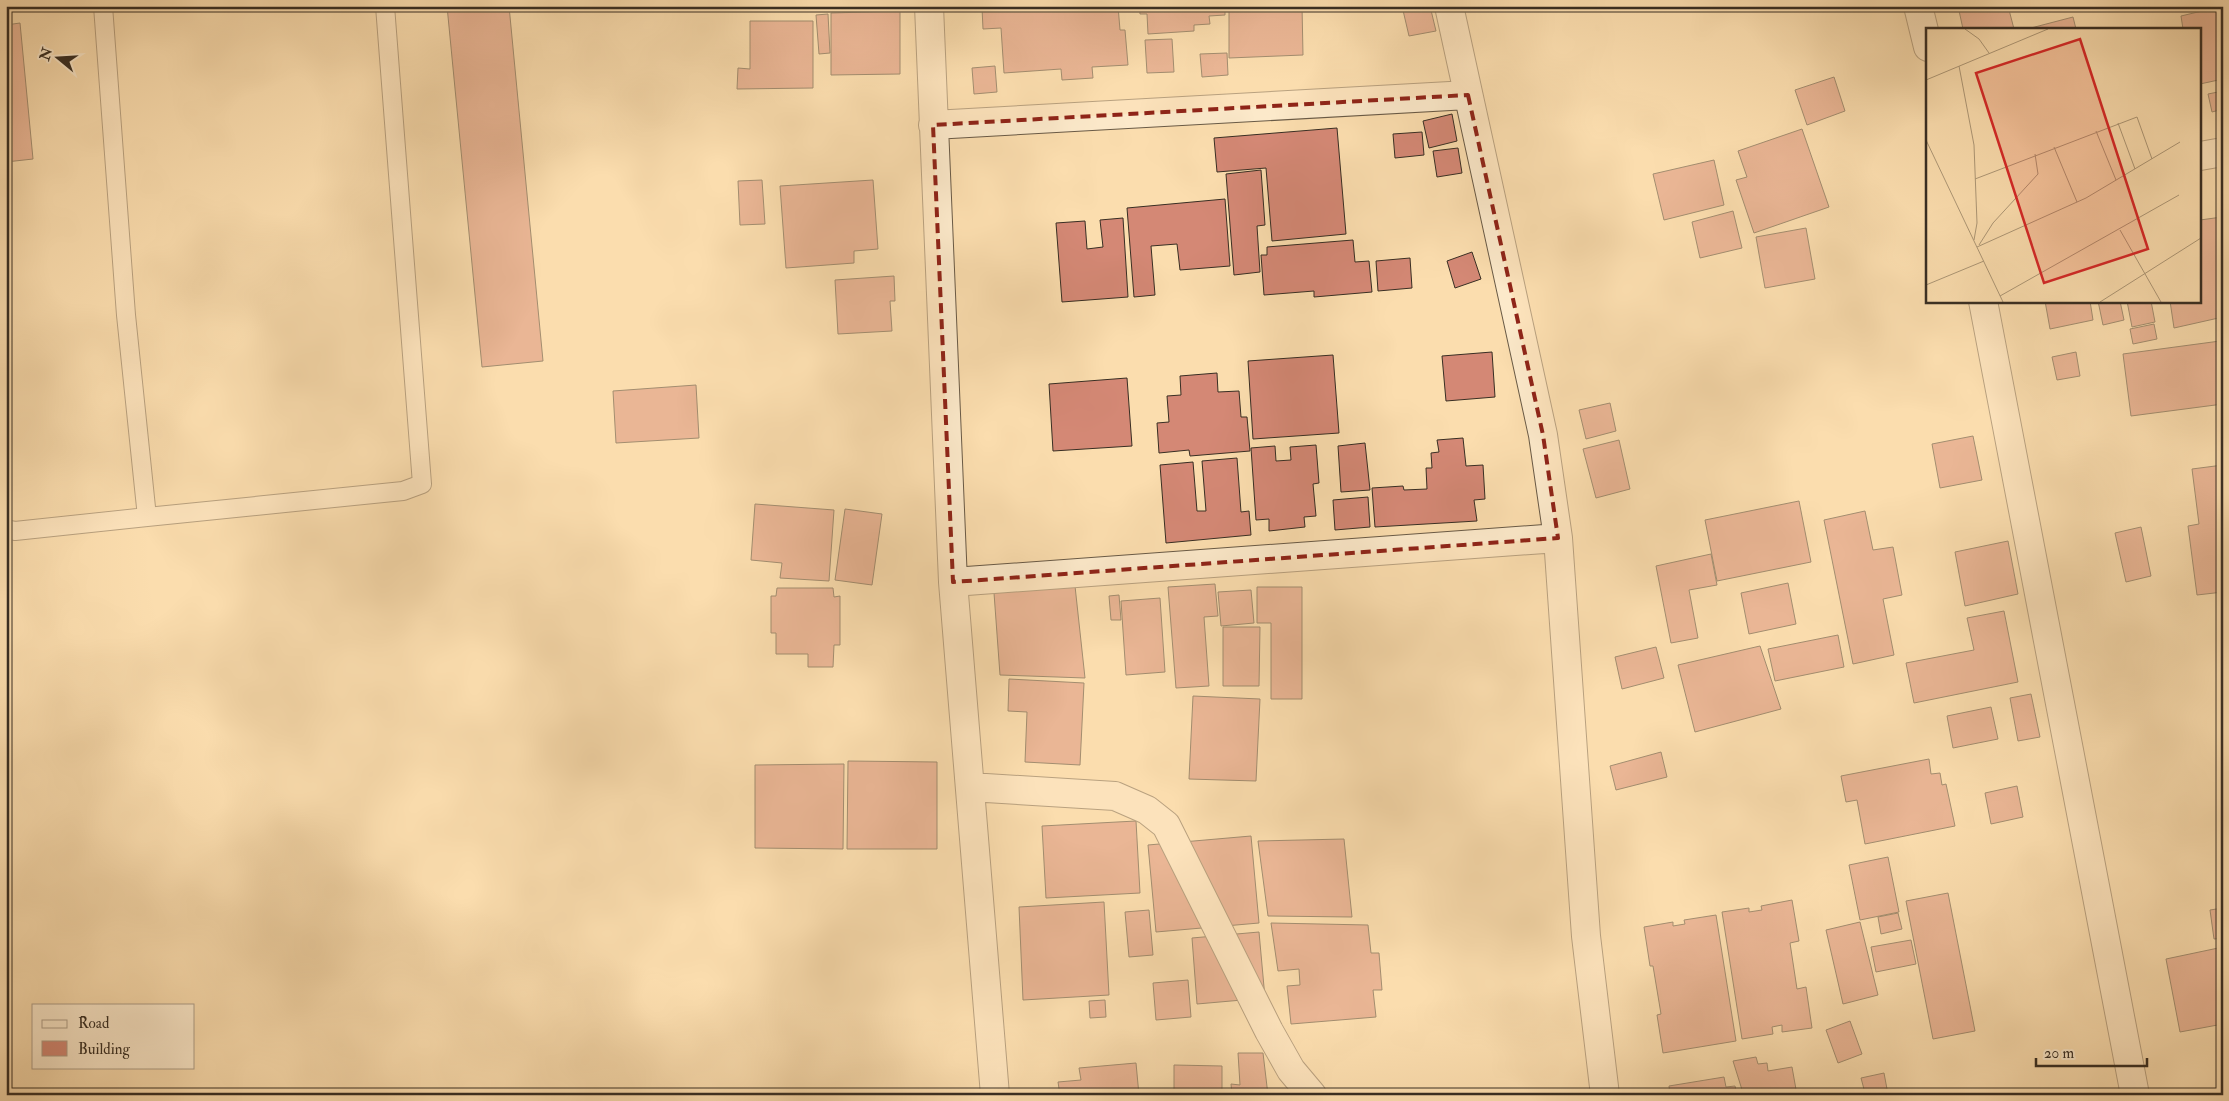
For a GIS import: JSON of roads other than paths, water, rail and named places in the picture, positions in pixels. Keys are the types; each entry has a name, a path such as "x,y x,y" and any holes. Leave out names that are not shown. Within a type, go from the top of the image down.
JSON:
{"street":[{"path":"929,6 953,582 995,1095"},
{"path":"1449,6 1543,435 1558,538 1586,936 1606,1095"},
{"path":"1918,6 1926,39"},
{"path":"933,126 1468,95"},
{"path":"2202,156 2223,152"},
{"path":"1983,302 2135,1095"},
{"path":"953,582 1558,538"},
{"path":"970,787 1115,796 1147,810 1166,824 1269,1031 1291,1070 1312,1095"}],"lane":[{"path":"103,6 126,315 146,517"},
{"path":"6,529 15,531 403,492 422,484 385,6"}]}
